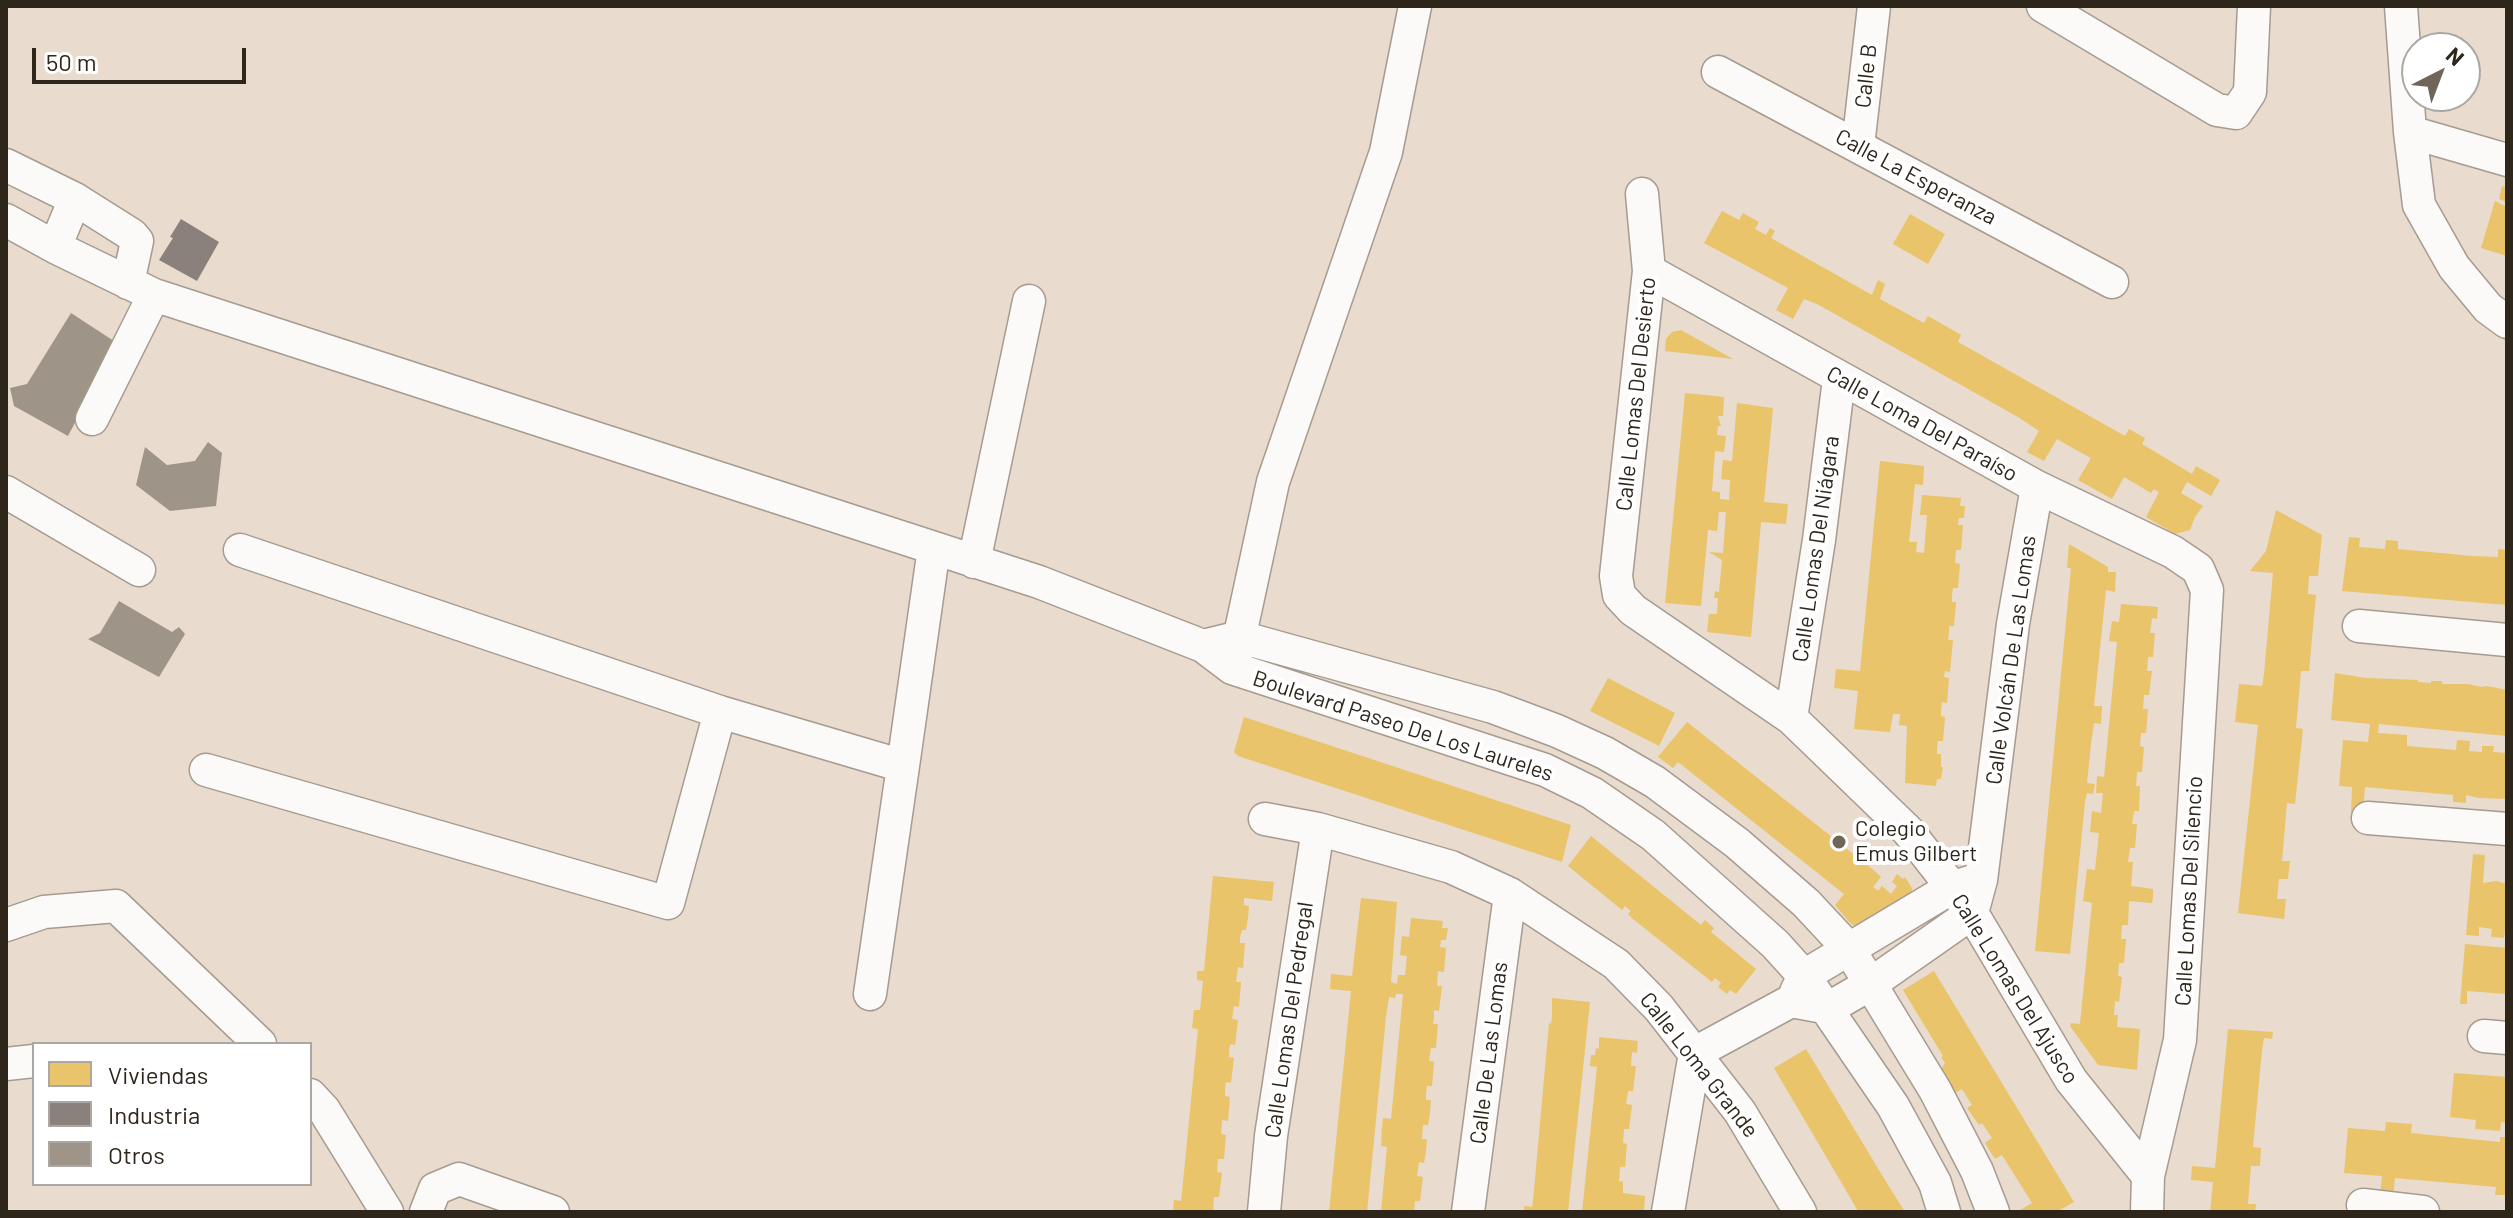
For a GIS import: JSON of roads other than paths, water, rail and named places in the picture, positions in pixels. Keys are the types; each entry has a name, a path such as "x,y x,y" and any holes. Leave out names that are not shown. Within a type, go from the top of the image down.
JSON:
{"street":[{"path":"1232,668 1273,482 1386,152 1415,6"},
{"name":"Calle B","path":"1858,146 1874,6"},
{"path":"2055,9 2217,110 2236,113 2250,92 2254,6"},
{"path":"2401,6 2419,205 2454,267 2488,308 2507,322"},
{"name":"Calle La Esperanza","path":"1718,72 2112,282"},
{"path":"2410,132 2507,160"},
{"path":"6,165 75,199 137,241 141,289 92,419"},
{"name":"Calle Lomas Del Desierto","path":"1619,595 1616,576 1649,271 1642,194"},
{"path":"55,247 75,199"},
{"name":"Boulevard Paseo De Los Laureles","path":"10,230 55,247 141,289 1039,582 1203,646 1232,668 1545,770 1592,793 1664,844 1775,944 1798,988 1829,1008 1893,1106 1935,1183 1944,1212"},
{"name":"Calle Loma Del Paraíso","path":"1649,271 2037,487 2173,552 2198,569"},
{"path":"974,562 1029,301"},
{"name":"Calle Lomas Del Niágara","path":"1791,718 1819,540 1839,379"},
{"name":"Calle Volcán De Las Lomas","path":"1966,884 2037,487"},
{"path":"6,492 139,570"},
{"path":"870,994 934,548"},
{"path":"240,550 720,712 903,766"},
{"name":"Calle Lomas Del Silencio","path":"2147,1212 2148,1176 2180,1040 2207,590 2198,569"},
{"name":"Calle Lomas Del Ajusco","path":"1619,595 1633,610 1791,718 1966,884 1972,913 2071,1080 2148,1176"},
{"path":"2359,626 2507,640"},
{"path":"1203,646 1240,637"},
{"name":"Boulevard Paseo De Los Laureles","path":"1240,637 1493,707 1557,731 1605,753 1655,782 1737,843 1806,903 1849,949 1935,1090 1977,1171 1993,1212"},
{"path":"206,770 668,903 720,712"},
{"path":"2368,818 2507,829"},
{"name":"Calle Loma Grande","path":"1265,819 1318,829 1451,867 1510,894 1616,964 1659,1008 1740,1112 1800,1212"},
{"name":"Calle Lomas Del Pedregal","path":"1264,1212 1271,1136 1318,829"},
{"path":"1668,1212 1695,1053 1798,988 1849,949 1966,884"},
{"name":"Calle De Las Lomas","path":"1468,1212 1510,894"},
{"path":"6,925 44,912 116,906 258,1042"},
{"path":"1829,1008 1872,983 1972,913"},
{"path":"6,1064 32,1061"},
{"path":"312,1097 324,1110 387,1212"},
{"path":"426,1212 435,1189 459,1179 553,1212"},
{"path":"2363,1205 2423,1212"}],"place":[{"name":"Colegio Emus Gilbert","path":"1839,842"}]}
